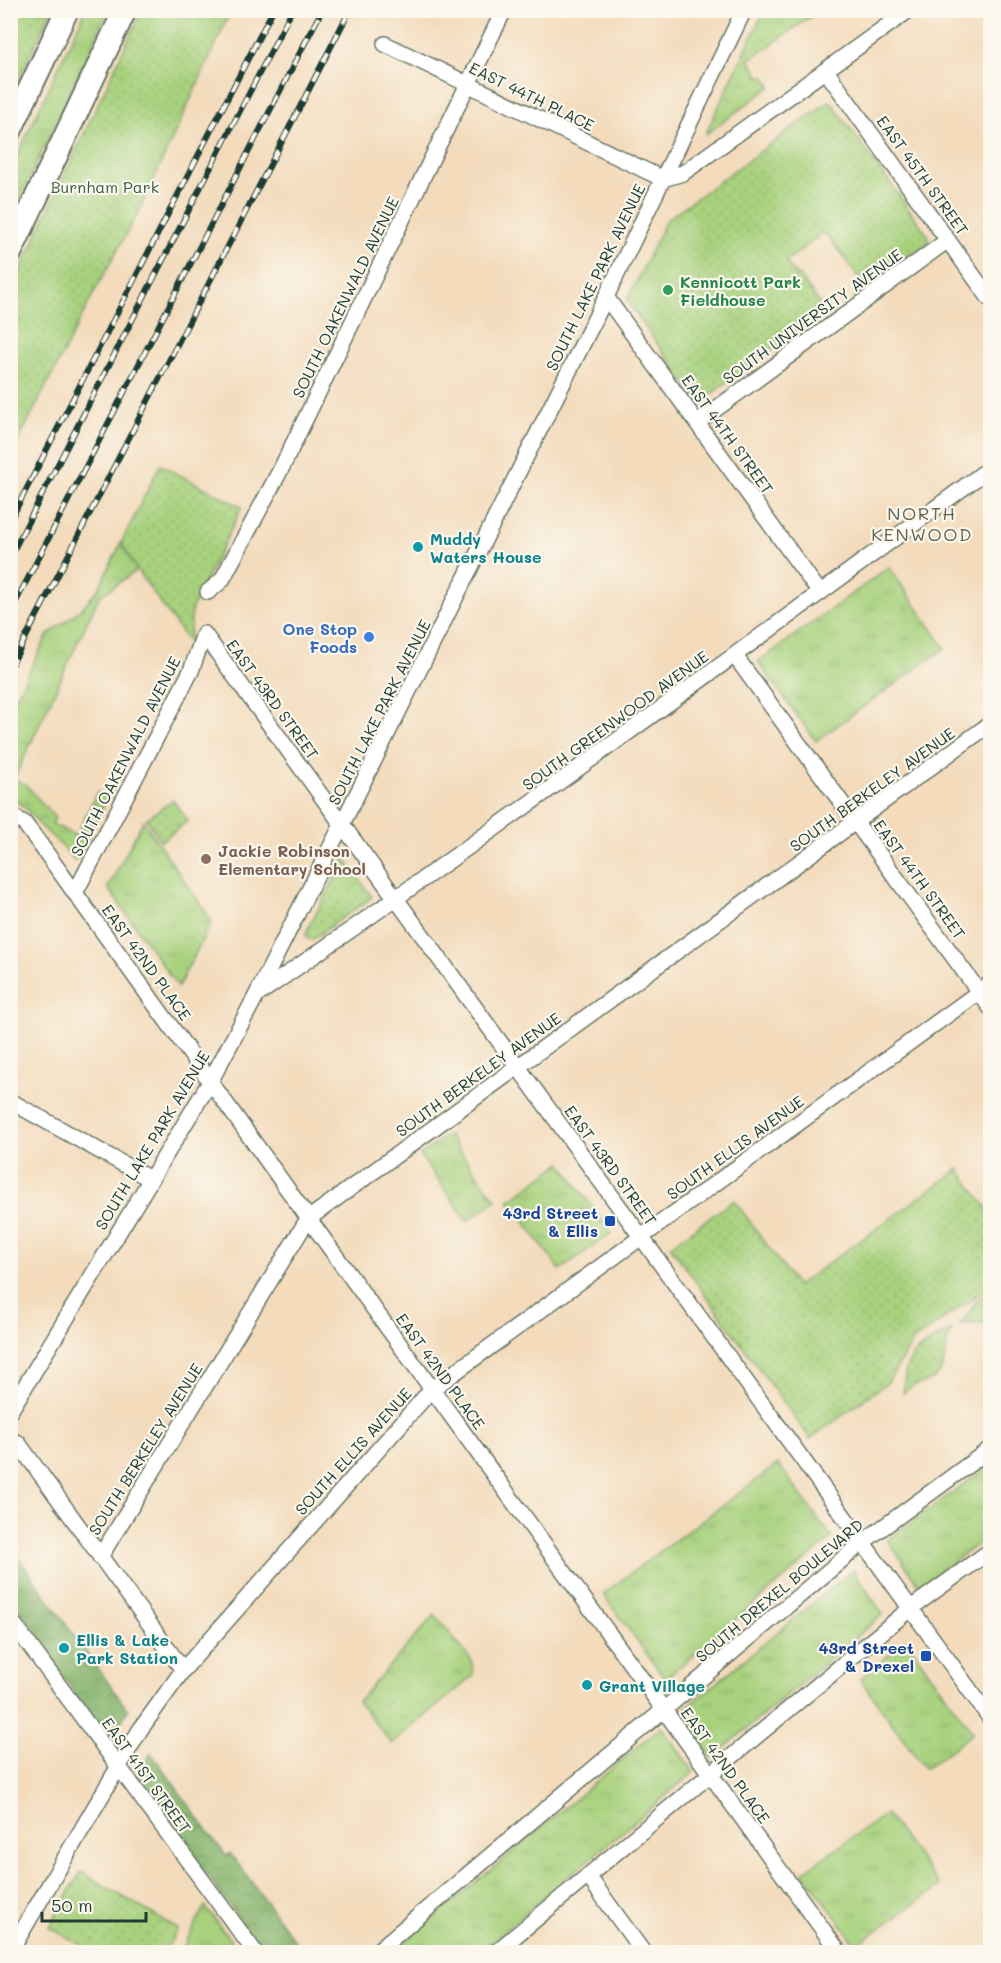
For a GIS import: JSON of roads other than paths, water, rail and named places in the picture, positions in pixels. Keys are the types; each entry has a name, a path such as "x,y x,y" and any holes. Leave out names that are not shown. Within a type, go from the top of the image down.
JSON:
{"highway":[{"path":"10,131 67,10"},
{"path":"10,253 125,10"}],"street":[{"name":"SOUTH OAKENWALD AVENUE","path":"208,592 222,580 282,467 504,10"},
{"name":"SOUTH LAKE PARK AVENUE","path":"10,1411 210,1082 256,996 606,297 744,10"},
{"path":"663,180 683,173 909,10"},
{"name":"EAST 44TH PLACE","path":"385,44 663,180"},
{"name":"EAST 45TH STREET","path":"826,71 990,299"},
{"name":"SOUTH UNIVERSITY AVENUE","path":"698,422 948,240"},
{"name":"EAST 44TH STREET","path":"606,297 820,593"},
{"name":"SOUTH GREENWOOD AVENUE","path":"256,996 396,900 735,656 990,468"},
{"name":"SOUTH OAKENWALD AVENUE","path":"75,893 191,671 204,634"},
{"name":"EAST 43RD STREET","path":"204,634 990,1718"},
{"name":"EAST 44TH STREET","path":"735,656 856,823 985,988 990,1007"},
{"name":"SOUTH BERKELEY AVENUE","path":"100,1557 308,1219 990,724"},
{"name":"EAST 42ND PLACE","path":"10,814 24,823 75,893 839,1953"},
{"name":"SOUTH ELLIS AVENUE","path":"10,1952 140,1730 183,1671 432,1389 985,988"},
{"path":"10,1101 150,1179"},
{"path":"10,1439 18,1443 183,1671"},
{"name":"SOUTH DREXEL BOULEVARD","path":"376,1953 863,1542 990,1449"},
{"path":"496,1953 911,1608 990,1551"},
{"name":"EAST 41ST STREET","path":"10,1619 255,1953"},
{"path":"588,1876 643,1953"}],"railway":[{"path":"10,521 273,10"},
{"path":"10,557 292,10"},
{"path":"10,613 322,10"},
{"path":"10,668 350,10"}],"place":[{"name":"Kennicott Park Fieldhouse","path":"668,290"},
{"name":"Muddy Waters House","path":"418,547"},
{"name":"One Stop Foods","path":"369,637"},
{"name":"Jackie Robinson Elementary School","path":"206,859"},
{"name":"43rd Street & Ellis","path":"610,1221"},
{"name":"Ellis & Lake Park Station","path":"64,1648"},
{"name":"43rd Street & Drexel","path":"926,1656"},
{"name":"Grant Village","path":"587,1685"}],"district":[{"name":"NORTH KENWOOD","path":"922,523"}],"park label":[{"name":"Burnham Park","path":"105,186"}]}
